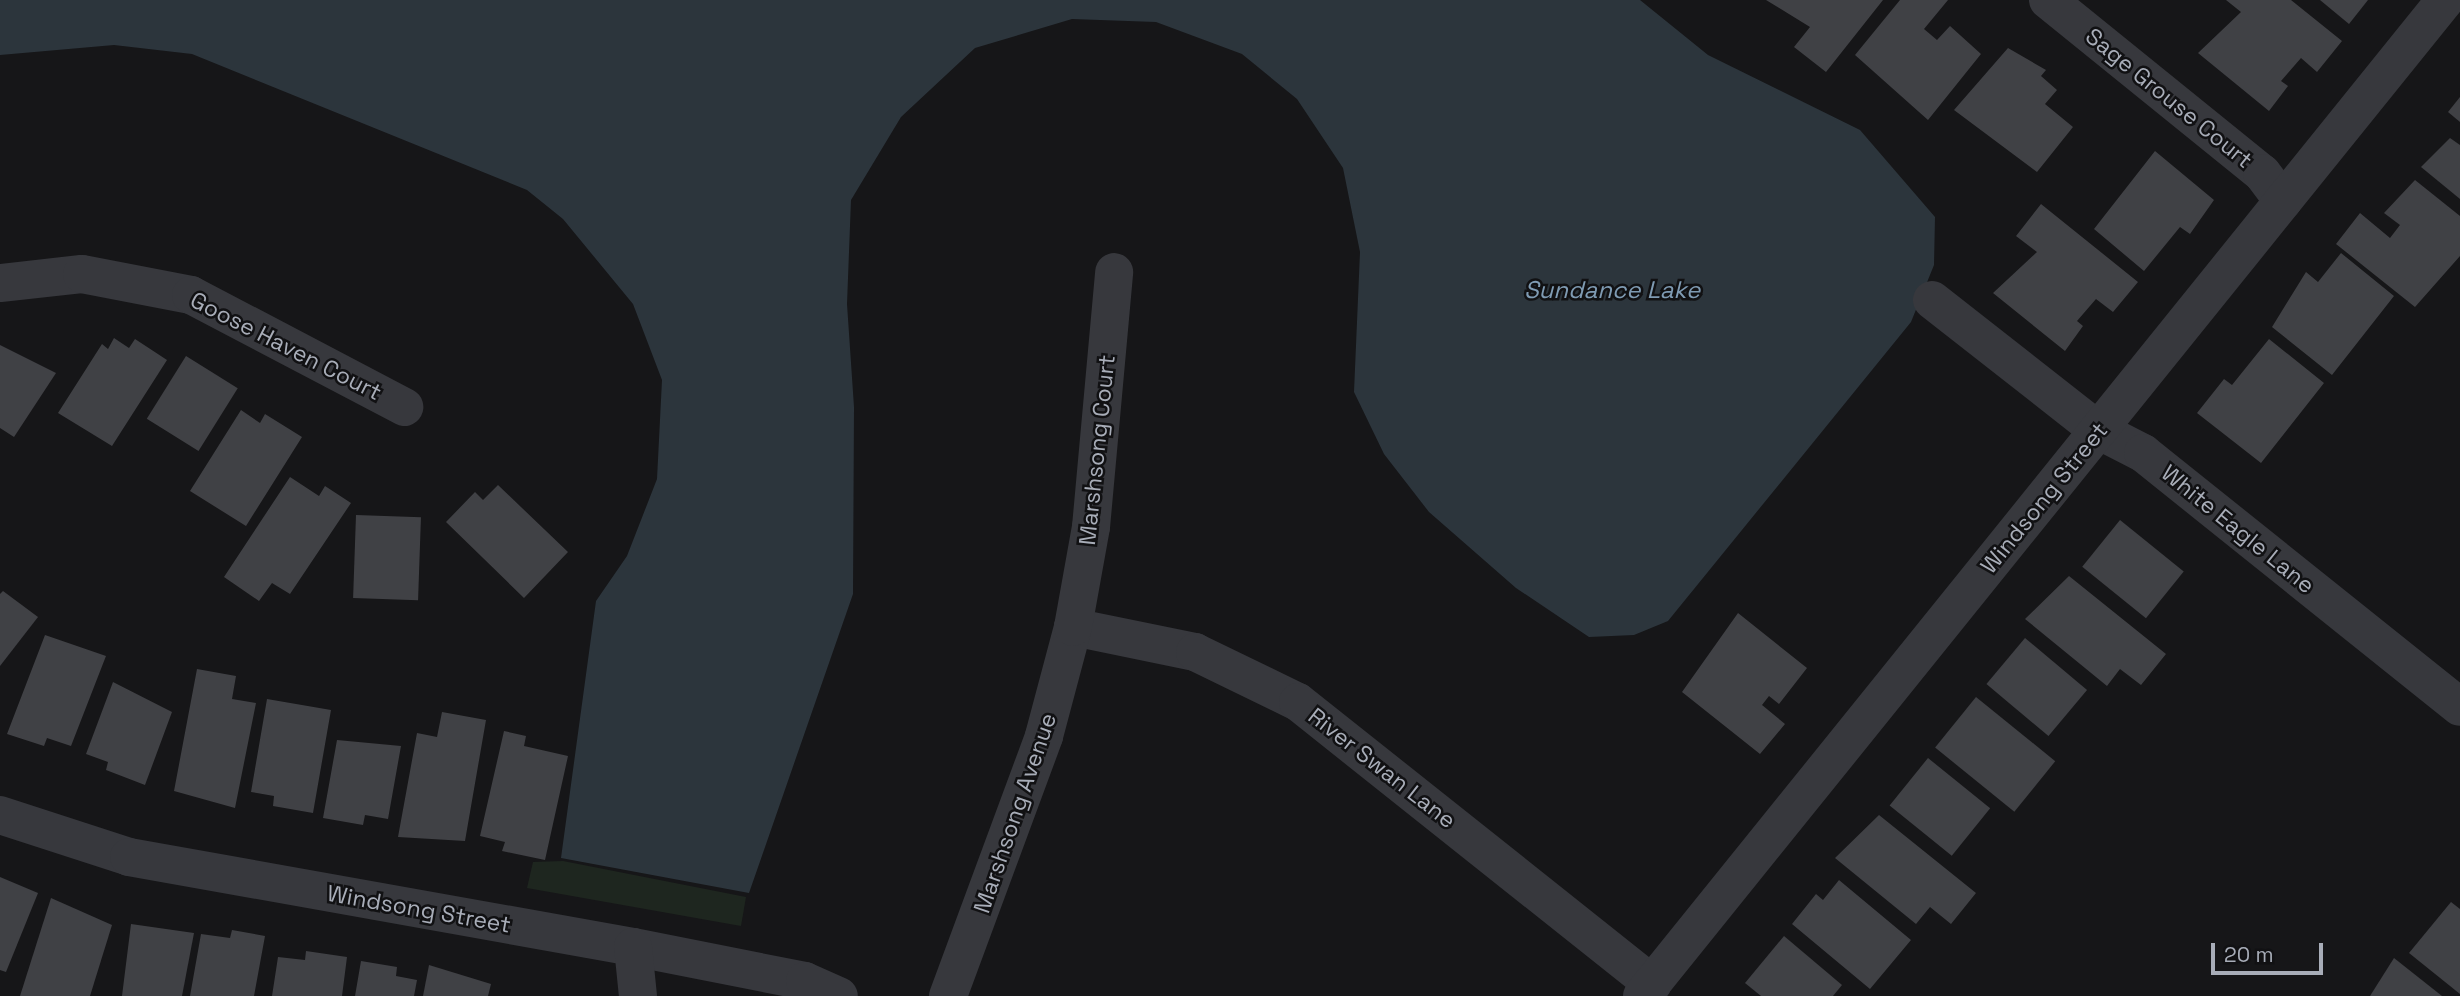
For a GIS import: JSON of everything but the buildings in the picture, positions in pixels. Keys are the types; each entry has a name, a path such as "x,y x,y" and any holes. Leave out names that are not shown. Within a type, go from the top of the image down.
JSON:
{"street":[{"name":"Sage Grouse Court","path":"2048,0 2262,173 2283,201"},
{"name":"Windsong Street","path":"1647,990 2445,0"},
{"name":"Marshsong Court","path":"1073,627 1091,527 1114,272"},
{"name":"Goose Haven Court","path":"0,283 82,274 191,295 404,407"},
{"name":"White Eagle Lane","path":"1932,300 2098,430 2143,453 2460,707"},
{"name":"River Swan Lane","path":"1073,627 1195,652 1298,702 1647,990"},
{"name":"Marshsong Avenue","path":"948,996 1044,736 1073,627"},
{"name":"Windsong Street","path":"0,815 129,857 634,947 805,981 839,996"},
{"path":"634,947 638,996"}],"shaded area":[{"path":"563,861 746,897 741,926 527,888 533,862"}],"water":[{"name":"Sundance Lake","path":"0,0 1640,0 1708,55 1860,130 1935,217 1934,265 1911,322 1668,621 1634,635 1589,637 1516,588 1429,512 1384,454 1354,392 1360,252 1343,168 1297,99 1242,54 1156,22 1072,19 975,48 901,117 851,200 847,304 854,407 853,594 749,893 561,858 596,601 627,556 657,479 662,380 633,304 563,219 527,190 192,54 114,45 0,55"}]}
